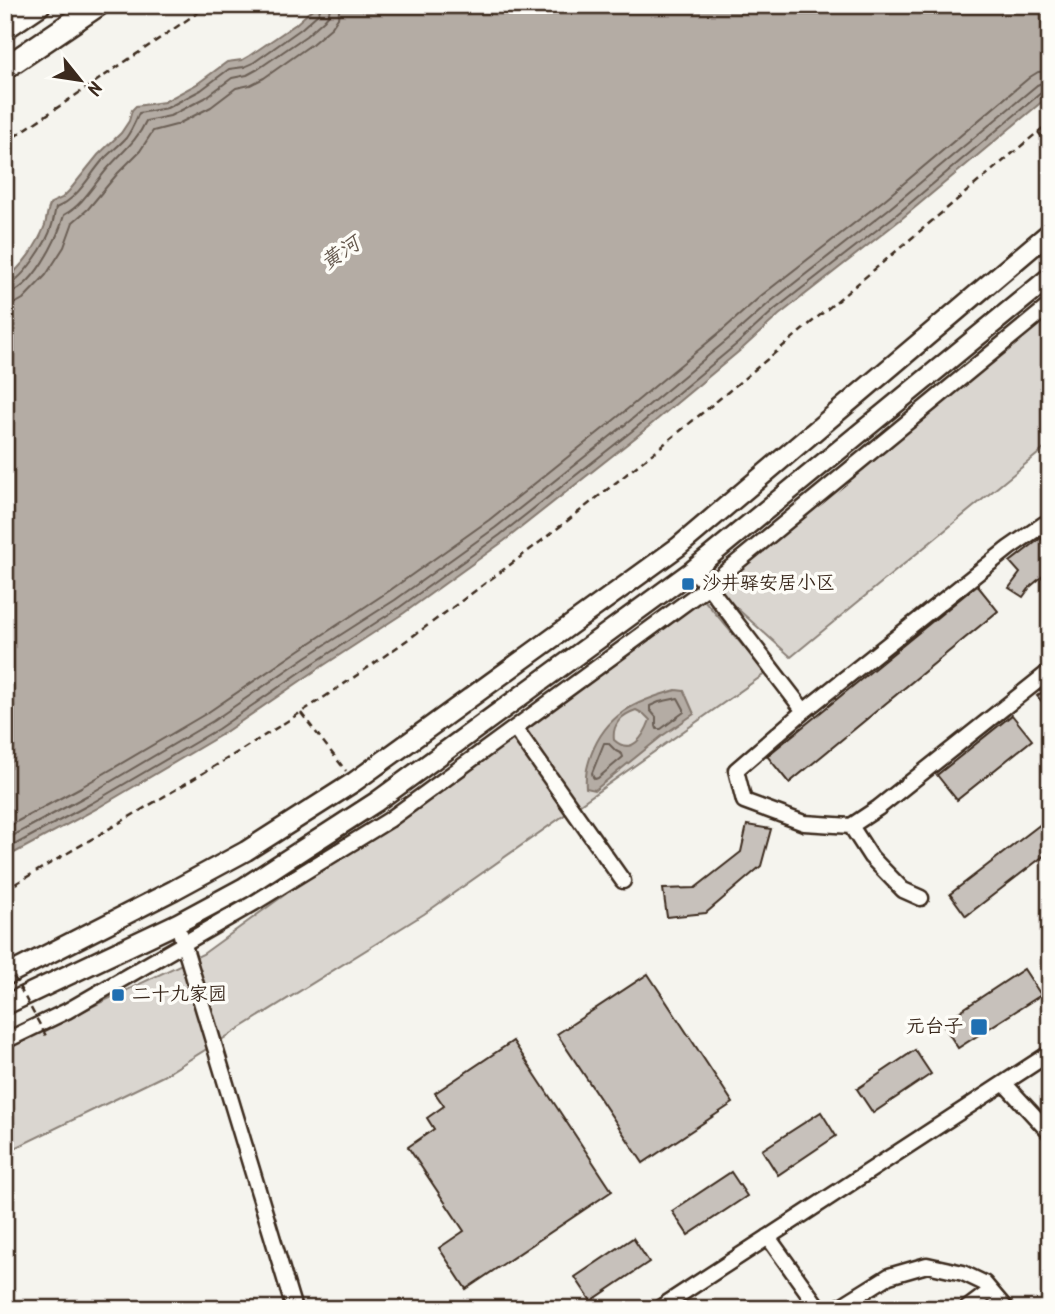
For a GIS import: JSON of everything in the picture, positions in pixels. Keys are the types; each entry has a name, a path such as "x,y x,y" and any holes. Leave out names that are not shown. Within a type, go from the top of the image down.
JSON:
{"highway":[{"path":"5,28 39,5"},
{"path":"5,68 98,5"}],"main road":[{"path":"6,971 174,890 247,851 354,782 678,547 1050,232"},
{"path":"5,1005 178,923 243,888 376,802 693,570 1050,276"}],"street":[{"path":"5,1041 67,1011 254,903 388,821 708,586 1050,305"},
{"path":"1050,523 1044,524 1009,548 804,711 736,770 744,801 804,823 852,826 1050,671"},
{"path":"693,570 804,711"},
{"path":"515,728 623,881"},
{"path":"852,826 871,857 903,890 921,898"},
{"path":"178,923 294,1309"},
{"path":"658,1309 1050,1053"},
{"path":"1004,1083 1050,1133"},
{"path":"768,1237 816,1304 824,1309"},
{"path":"836,1309 889,1276 927,1265 963,1273 984,1283 1006,1309"},
{"path":"966,1309 990,1291"}],"path":[{"path":"5,143 208,5"},
{"path":"5,890 301,712 384,656 571,519 1050,122"},
{"path":"1038,132 1050,146"},
{"path":"301,712 354,782"},
{"path":"6,971 46,1037"}],"shaded area":[{"path":"1050,310 1050,444 791,657 711,585"},
{"path":"699,594 766,673 424,914 163,1076 5,1153 5,1048 203,954"}],"water":[{"name":"黄河","path":"317,5 1050,5 1050,95 900,220 779,315 636,437 504,541 404,613 221,735 96,809 5,858 5,280 34,248 42,233 51,203 69,191 98,155 121,133 136,106 164,102 197,84 227,62 242,60 296,24"},
{"path":"676,690 684,691 694,714 595,790 586,788 586,775 597,741 614,719 635,705","holes":["636,710 650,720 641,738 626,746 614,740 614,730 622,718"]}],"building":[{"path":"1041,538 1050,548 1050,570 1031,586 1023,597 1009,588 1020,573 1010,562"},
{"path":"977,585 998,611 789,783 767,756"},
{"path":"1050,686 1050,711 1037,696"},
{"path":"1012,715 1032,740 957,800 937,775"},
{"path":"1050,817 1050,851 966,916 950,894"},
{"path":"747,825 771,829 761,866 706,913 667,917 663,889 695,888 741,852"},
{"path":"1024,969 1041,995 958,1048 942,1023"},
{"path":"648,974 733,1103 643,1163 557,1034"},
{"path":"513,1041 612,1191 466,1289 439,1248 464,1231 408,1147 434,1129 427,1118 444,1106 435,1093"},
{"path":"915,1050 931,1074 873,1113 857,1089"},
{"path":"821,1112 836,1136 778,1175 762,1150"},
{"path":"731,1172 747,1196 688,1235 672,1211"},
{"path":"633,1238 649,1262 591,1301 575,1277"}],"place":[{"name":"沙井驿安居小区","path":"688,584"},
{"name":"二十九家园","path":"118,995"},
{"name":"元台子","path":"979,1027"}]}
